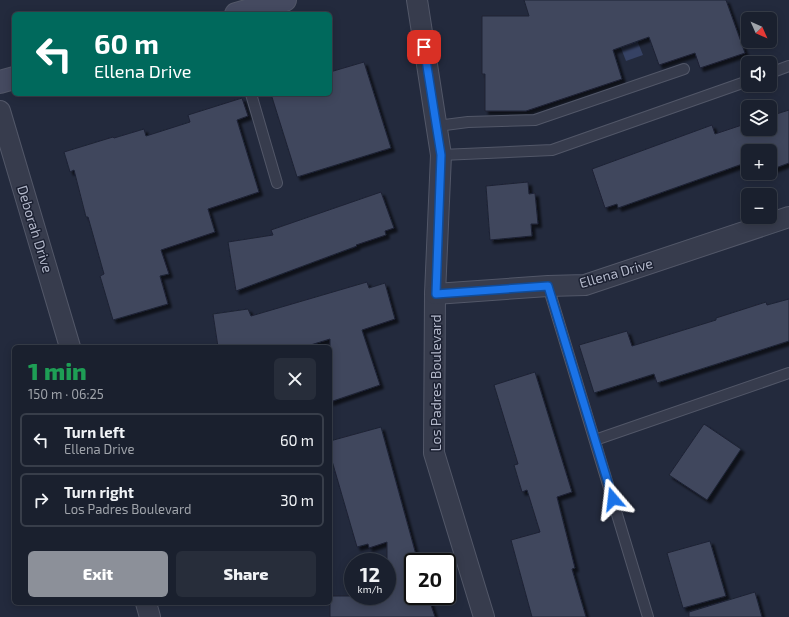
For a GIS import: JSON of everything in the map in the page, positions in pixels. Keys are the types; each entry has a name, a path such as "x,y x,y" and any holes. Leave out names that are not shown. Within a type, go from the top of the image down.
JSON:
{"main road":[{"path":"243,12 285,0"},
{"path":"0,82 12,79"}],"street":[{"name":"Los Padres Boulevard","path":"417,0 441,155 436,294 434,453 484,617"},
{"name":"Deborah Drive","path":"0,111 69,345"},
{"name":"Ellena Drive","path":"436,294 548,286 585,285 789,217"},
{"path":"147,605 150,617"}],"lane":[{"path":"777,70 789,66"},
{"path":"436,126 468,122 535,120 684,68"},
{"path":"441,155 552,150 741,83"},
{"path":"252,96 277,183"},
{"path":"548,286 648,617"},
{"path":"595,440 789,373"}],"water":[{"path":"630,23 643,55 626,61 614,30"}],"building":[{"path":"524,0 726,0 741,42 741,48 743,48 745,53 700,68 695,53 659,65 649,37 613,50 622,79 526,111 485,111 485,74 482,74 482,16 529,16"},
{"path":"364,62 391,148 297,177 272,96 332,96 332,71"},
{"path":"242,98 248,116 237,120 259,192 208,209 215,232 161,250 169,274 160,276 168,304 113,320 100,276 104,274 88,217 86,217 74,170 70,172 64,152 144,129 146,136 190,122 188,115"},
{"path":"789,110 789,163 777,167 777,144 741,144 741,164 618,208 617,204 605,208 592,169 712,125 715,134 741,125 741,136 777,136 777,114"},
{"path":"528,182 529,194 535,193 538,224 531,224 532,236 490,240 486,186"},
{"path":"381,192 394,228 385,231 386,235 236,291 228,242 273,235 271,230"},
{"path":"367,282 369,288 385,283 395,319 362,330 380,385 332,401 332,345 330,345 330,339 310,345 218,345 213,314 248,309 251,316"},
{"path":"789,299 789,341 657,383 654,374 594,393 579,345 627,331 632,346 716,320 716,318 766,302 767,305"},
{"path":"535,372 572,492 557,497 575,568 572,569 586,617 532,617 511,540 540,532 527,490 522,492 514,465 518,464 494,385"},
{"path":"704,424 741,449 707,500 669,475"},
{"path":"381,427 416,553 404,553 404,605 431,605 435,617 330,617 332,596 344,596 344,605 396,605 396,553 387,553 387,542 369,548 368,544 357,547 332,461 332,440"},
{"path":"710,541 726,596 683,608 667,553"},
{"path":"755,592 762,617 689,617 689,612"}],"route":[{"path":"424,47 441,155 436,294 548,286 613,499"}]}
